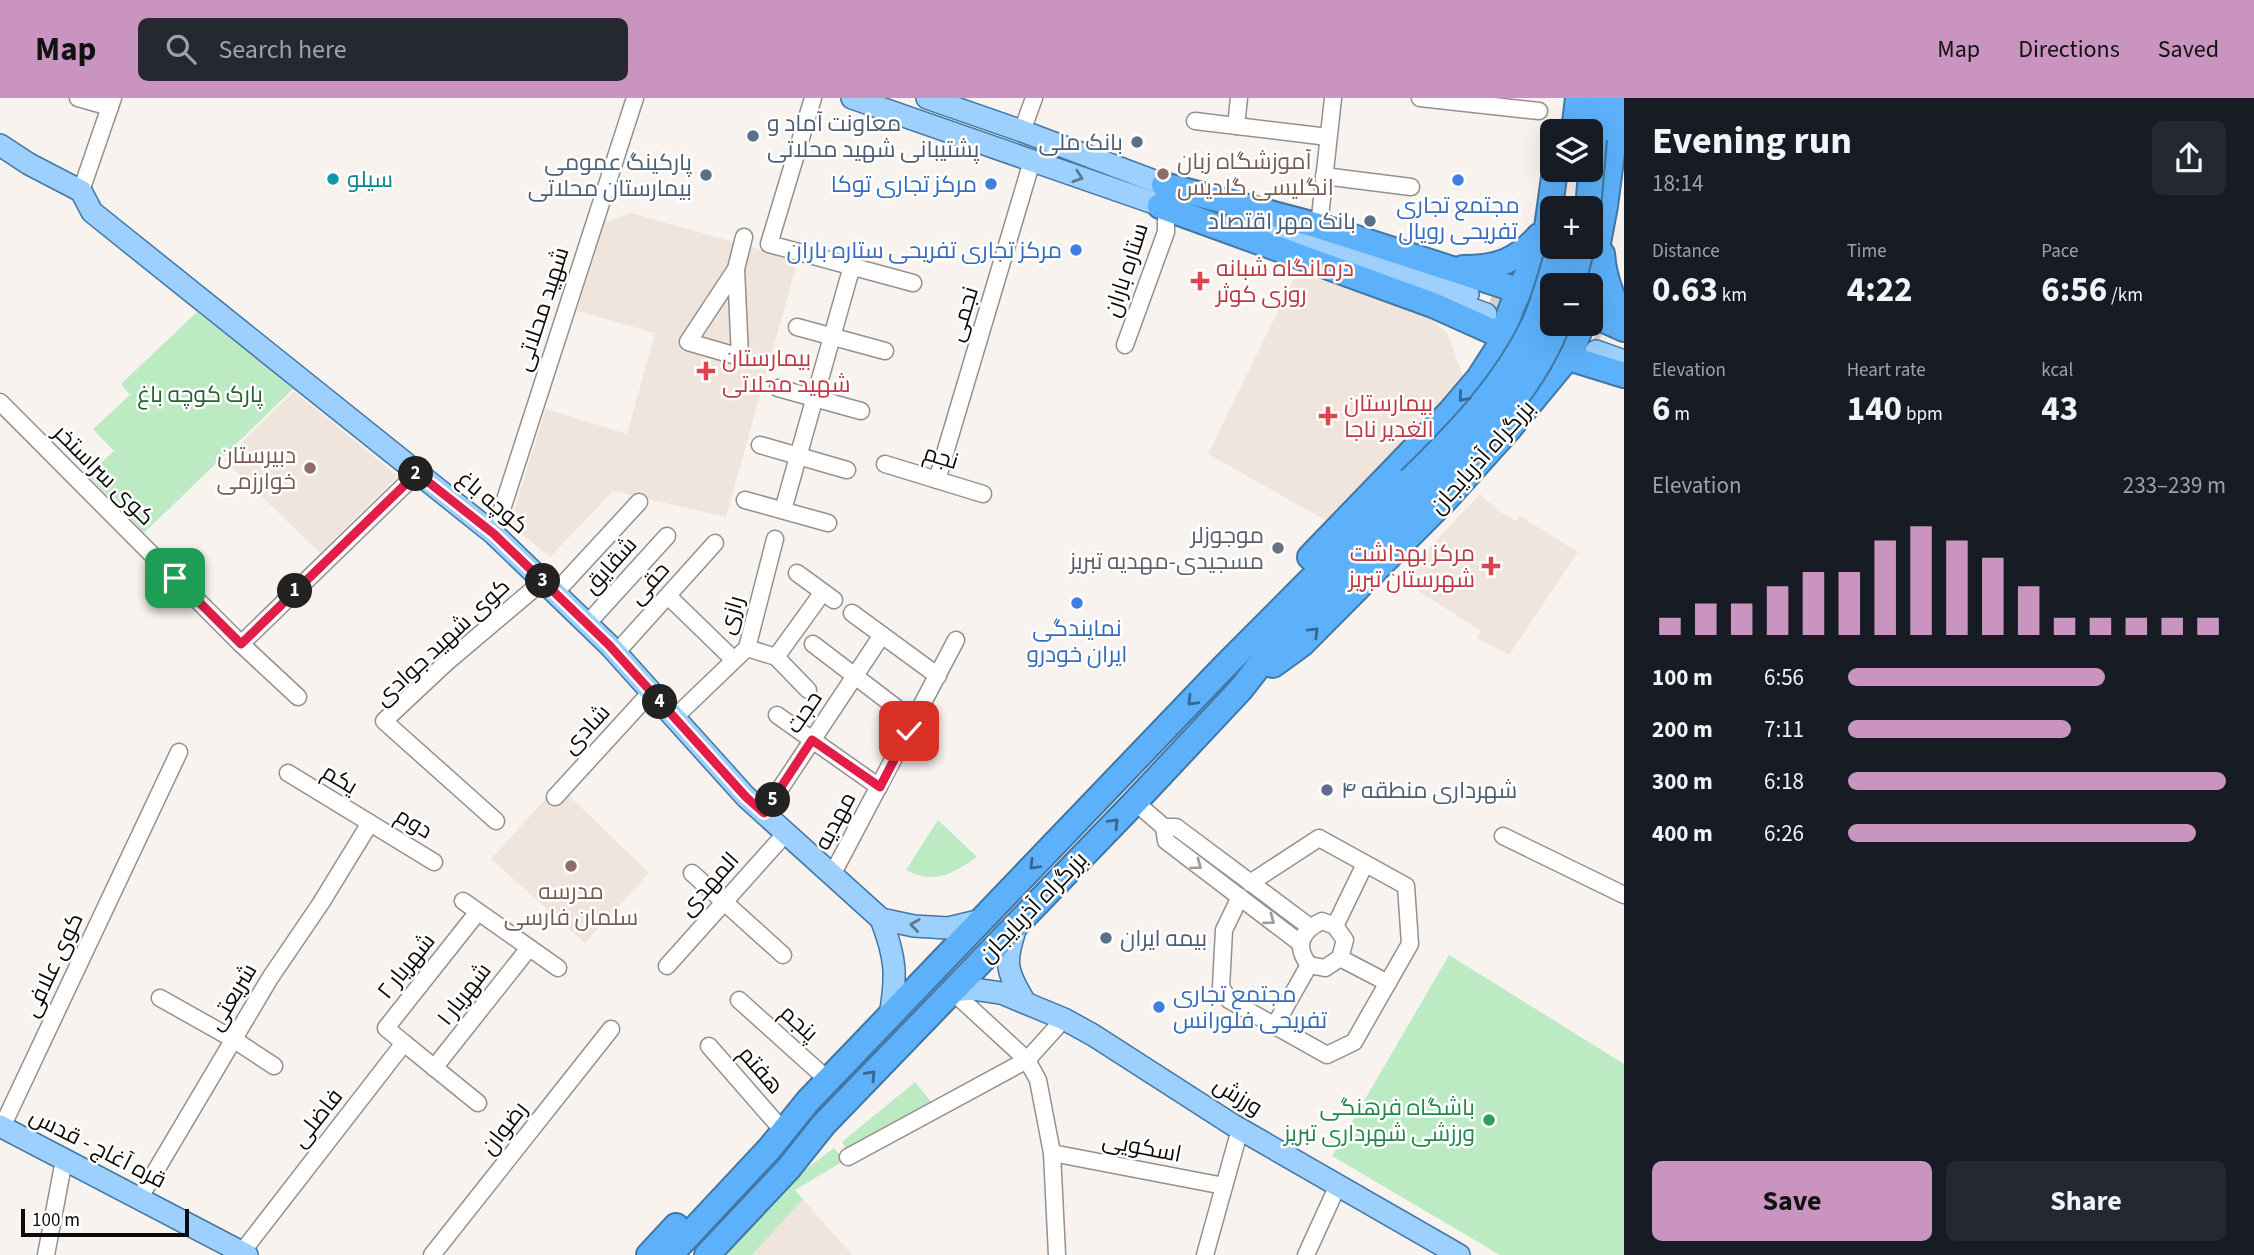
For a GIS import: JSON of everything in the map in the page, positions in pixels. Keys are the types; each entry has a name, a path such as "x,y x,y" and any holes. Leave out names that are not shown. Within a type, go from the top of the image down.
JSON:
{"highway":[{"path":"1559,119 1561,98"},
{"path":"1578,98 1585,119"},
{"path":"1596,119 1599,98"},
{"path":"1603,126 1619,98"},
{"path":"1164,200 1319,226 1520,290 1532,275 1546,270 1566,273"},
{"path":"1164,200 1433,305 1502,339 1502,353 1508,366 1521,375 1537,379 1551,373 1566,360 1624,375"},
{"path":"1446,268 1486,268 1521,255 1540,244"},
{"name":"بزرگراه آذربایجان","path":"707,1255 788,1169 824,1124 1135,802 1241,688 1272,649 1422,483 1502,339 1520,290 1540,258"},
{"path":"1422,483 1456,434 1487,399 1511,364 1534,323 1549,285 1551,259"},
{"path":"1598,259 1612,299 1624,318"},
{"path":"1603,319 1624,329"},
{"path":"1422,483 1474,448 1505,412 1532,373 1552,336"},
{"name":"بزرگراه آذربایجان","path":"670,1255 770,1148 808,1101 1223,668 1422,483 1508,430 1566,360 1593,338"},
{"name":"بزرگراه آذربایجان","path":"649,1255 757,1141 808,1101"},
{"name":"بزرگراه آذربایجان","path":"688,1255 780,1156 824,1124"}],"main road":[{"path":"852,98 1032,161 1164,200 1235,227 1488,308"},
{"path":"927,98 1022,131 1164,200"},
{"name":"کوچه باغ","path":"0,145 29,164 81,191 92,212 494,534 616,653 746,797 881,919"},
{"path":"1593,338 1624,348"},
{"path":"1593,338 1624,361"},
{"path":"881,919 914,926 948,928 982,920"},
{"path":"881,919 893,948 896,980 890,1016"},
{"path":"1017,924 1007,956 1008,970 1025,1002"},
{"name":"ورزش","path":"952,991 973,989 1001,993 1064,1019 1240,1129 1450,1253"},
{"name":"قره آغاج - قدس","path":"1,1127 237,1252"}],"street":[{"path":"78,98 111,102 81,191"},
{"name":"شهید محلاتی","path":"494,534 635,98"},
{"path":"813,98 769,244 913,283"},
{"path":"1022,131 1034,98"},
{"path":"1236,126 1239,98"},
{"path":"1319,226 1333,98"},
{"path":"1420,98 1539,111"},
{"path":"1195,121 1328,137"},
{"name":"نجمی","path":"937,480 1032,161"},
{"path":"1324,176 1411,187"},
{"name":"ستاره باران","path":"1125,345 1166,232 1164,200"},
{"path":"736,269 688,342 740,357 736,269 744,237"},
{"path":"783,510 852,267"},
{"path":"797,327 885,351"},
{"path":"778,388 861,411"},
{"name":"کوی سراستخر","path":"0,402 241,644 298,697"},
{"path":"760,445 847,470"},
{"name":"نجم","path":"885,464 983,494"},
{"path":"241,644 417,473"},
{"path":"745,500 828,523"},
{"path":"549,587 639,502"},
{"name":"شقایق","path":"587,624 667,536"},
{"name":"رازی","path":"674,718 747,648 775,539"},
{"name":"حقی","path":"616,653 715,543"},
{"path":"776,657 829,596 797,573"},
{"name":"کوی شهید جوادی","path":"496,821 384,721 446,663 549,587"},
{"path":"668,596 734,660"},
{"path":"852,613 938,676"},
{"name":"حجت","path":"764,813 882,635"},
{"name":"مهدیه","path":"832,875 956,640"},
{"path":"813,644 902,712"},
{"path":"747,648 776,657 808,690"},
{"name":"شادی","path":"555,797 652,692"},
{"path":"778,715 880,787"},
{"name":"کوی علافی","path":"1,1127 179,752"},
{"name":"یکم","path":"288,773 370,823"},
{"path":"1135,802 1164,827 1176,827 1310,927"},
{"name":"دوم","path":"370,823 434,862"},
{"name":"شریعتی","path":"139,1199 270,978 321,903 370,823"},
{"path":"1164,827 1166,841 1300,943"},
{"name":"المهدی","path":"667,966 786,833"},
{"path":"1503,836 1624,895"},
{"path":"1240,897 1224,930 1221,987 1229,1000 1327,1055 1354,1042 1410,944 1406,886 1319,838 1250,883"},
{"path":"1335,926 1365,864"},
{"path":"692,873 783,955"},
{"path":"463,901 558,968"},
{"name":"شهریار ۲","path":"404,1043 386,1028 477,913"},
{"path":"1322,921 1335,926 1345,940 1340,958 1325,968 1309,965 1302,955 1300,943 1310,927 1322,921"},
{"name":"شهریار ۱","path":"434,1068 529,948"},
{"path":"1340,958 1388,983"},
{"path":"1274,1027 1309,965"},
{"path":"952,991 1027,1060 1038,1080 1052,1153 1057,1255"},
{"path":"160,998 233,1039 274,1066"},
{"name":"پنجم","path":"739,1000 828,1080"},
{"path":"848,1157 1027,1060 1064,1019"},
{"name":"رضوان","path":"432,1255 611,1030"},
{"path":"404,1043 478,1103"},
{"name":"فاضلی","path":"237,1252 404,1043"},
{"name":"هفتم","path":"709,1046 778,1125"},
{"path":"1205,1255 1240,1129"},
{"name":"اسکویی","path":"1052,1153 1224,1186"},
{"path":"46,1255 64,1160"},
{"path":"1307,1255 1338,1185"}],"shaded area":[{"name":"بیمارستان شهید محلاتی","path":"631,213 798,260 726,517 613,491 550,557 514,528 512,517 546,409 627,434 655,333 577,311 605,222"},
{"name":"بیمارستان الغدیر ناجا","path":"1297,272 1428,317 1447,333 1464,378 1334,525 1208,454"},
{"name":"دبیرستان خوارزمی","path":"294,391 398,476 320,553 224,460"},
{"name":"مرکز بهداشت شهرستان تبریز","path":"1480,494 1497,510 1516,521 1520,516 1578,552 1509,655 1477,638 1481,631 1400,579"},
{"name":"مدرسه سلمان فارسی","path":"558,785 649,873 585,943 491,859"},
{"path":"803,1199 852,1255 752,1255"}],"green space":[{"name":"پارک کوچه باغ","path":"197,312 293,389 144,533 88,475 114,451 93,429 130,395 121,384"},
{"path":"938,820 977,857 943,876 926,877 906,870"},
{"name":"باشگاه فرهنگی ورزشی شهرداری تبریز","path":"1449,955 1624,1064 1624,1255 1500,1255 1332,1156"},
{"path":"915,1082 937,1109 850,1155 842,1142"},
{"path":"834,1148 845,1160 795,1190 803,1199 752,1255 729,1255 722,1248 790,1181"}],"tunnel":[{"path":"1490,301 1527,314"},
{"path":"1591,336 1600,339"}],"place":[{"name":"معاونت آماد و پشتیبانی شهید محلاتی","path":"753,136"},
{"name":"بانک ملی","path":"1137,142"},
{"name":"آموزشگاه زبان انگلیسی گلدیس","path":"1163,174"},
{"name":"پارکینگ عمومی بیمارستان محلاتی","path":"706,175"},
{"name":"سیلو","path":"333,179"},
{"name":"مجتمع تجاری تفریحی رویال","path":"1458,180"},
{"name":"مرکز تجاری توکا","path":"991,184"},
{"name":"بانک مهر اقتصاد","path":"1370,221"},
{"name":"مرکز تجاری تفریحی ستاره باران","path":"1076,250"},
{"name":"درمانگاه شبانه روزی کوثر","path":"1200,281"},
{"name":"بیمارستان شهید محلاتی","path":"706,371"},
{"name":"بیمارستان الغدیر ناجا","path":"1328,416"},
{"name":"دبیرستان خوارزمی","path":"310,468"},
{"name":"موجوزلر مسجیدی-مهدیه تبریز","path":"1278,548"},
{"name":"مرکز بهداشت شهرستان تبریز","path":"1491,566"},
{"name":"نمایندگی ایران خودرو","path":"1077,603"},
{"name":"شهرداری منطقه ۴","path":"1327,790"},
{"name":"مدرسه سلمان فارسی","path":"571,866"},
{"name":"بیمه ایران","path":"1106,938"},
{"name":"مجتمع تجاری تفریحی فلورانس","path":"1159,1007"},
{"name":"باشگاه فرهنگی ورزشی شهرداری تبریز","path":"1489,1120"}],"route":[{"path":"175,578 241,644 417,473 494,534 609,645 746,797 764,813 812,740 880,787 909,731"}]}
